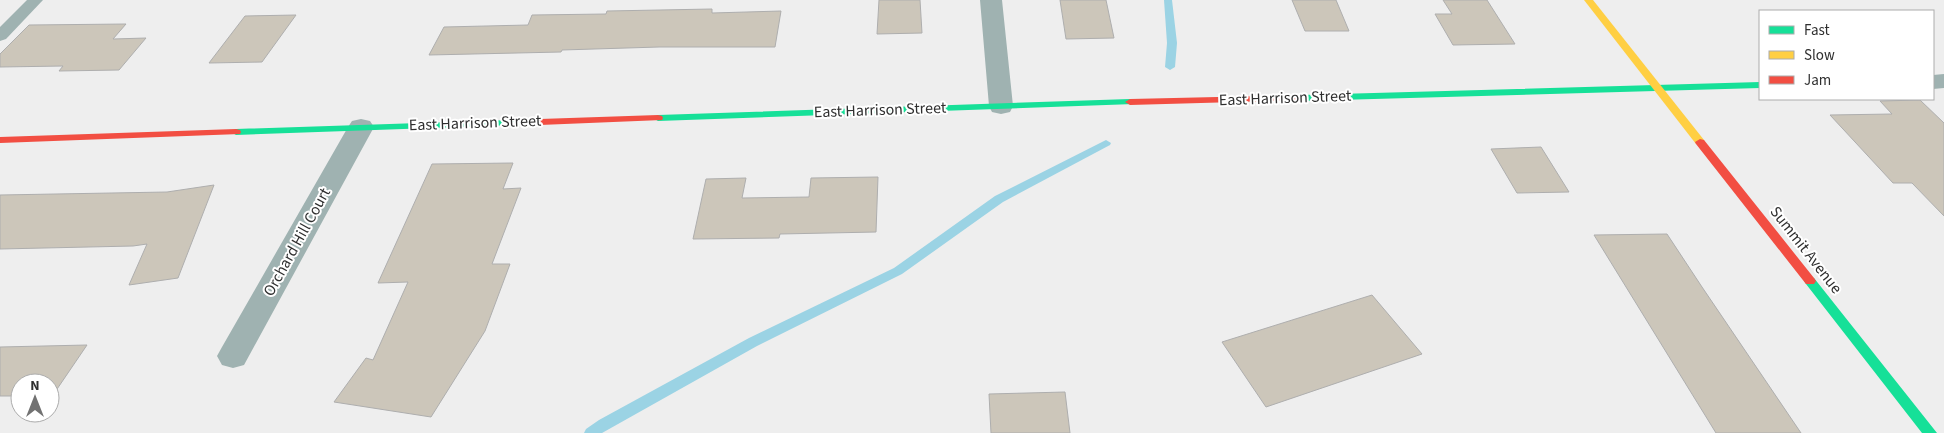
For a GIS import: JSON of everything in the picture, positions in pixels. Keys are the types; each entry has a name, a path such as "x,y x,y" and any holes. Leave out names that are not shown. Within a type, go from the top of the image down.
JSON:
{"street":[{"path":"991,0 1001,106"},
{"name":"Summit Avenue","path":"1588,0 1930,433"},
{"name":"East Harrison Street","path":"0,140 1001,106 1759,85"},
{"name":"Orchard Hill Court","path":"233,356 361,127"}],"lane":[{"path":"0,36 36,0"}],"building":[{"path":"879,0 920,0 922,33 877,34"},
{"path":"1060,0 1106,0 1114,38 1066,39"},
{"path":"1292,0 1336,0 1349,31 1305,31"},
{"path":"1443,0 1487,0 1515,44 1453,45 1435,14 1452,14"},
{"path":"712,9 712,13 781,11 775,47 659,47 562,50 561,52 429,55 444,27 528,25 532,15"},
{"path":"296,15 262,62 209,63 245,16"},
{"path":"126,24 113,39 146,38 119,70 59,71 63,66 0,67 0,54 29,25"},
{"path":"1920,100 1944,123 1944,216 1912,183 1893,183 1830,115 1892,114 1880,101"},
{"path":"1541,147 1569,192 1517,193 1491,149"},
{"path":"513,163 503,189 521,188 492,264 510,264 485,331 431,417 334,402 366,358 373,360 408,282 378,283 432,164"},
{"path":"878,177 876,232 780,234 779,238 693,239 706,179 746,178 742,198 809,197 811,178"},
{"path":"214,185 178,278 129,285 147,244 133,246 0,249 0,195 167,192"},
{"path":"1667,234 1801,433 1716,433 1594,235"},
{"path":"1372,295 1422,354 1266,407 1222,342"},
{"path":"87,345 60,385 60,373 10,373 10,396 0,396 0,347"},
{"path":"1065,392 1070,433 991,433 989,394"}],"waterway":[{"path":"1168,0 1172,43 1170,67"},
{"path":"591,433 753,342 898,271 999,199 1106,143"}],"traffic: fast":[{"path":"1302,98 1759,85"},
{"path":"658,118 1130,102"},
{"path":"236,132 540,122"},
{"path":"1810,281 1930,433"}],"traffic: slow":[{"path":"1588,0 1700,142"}],"traffic: jam":[{"path":"1130,102 1302,98"},
{"path":"540,122 658,118"},
{"path":"0,140 236,132"},
{"path":"1700,142 1810,281"}]}
